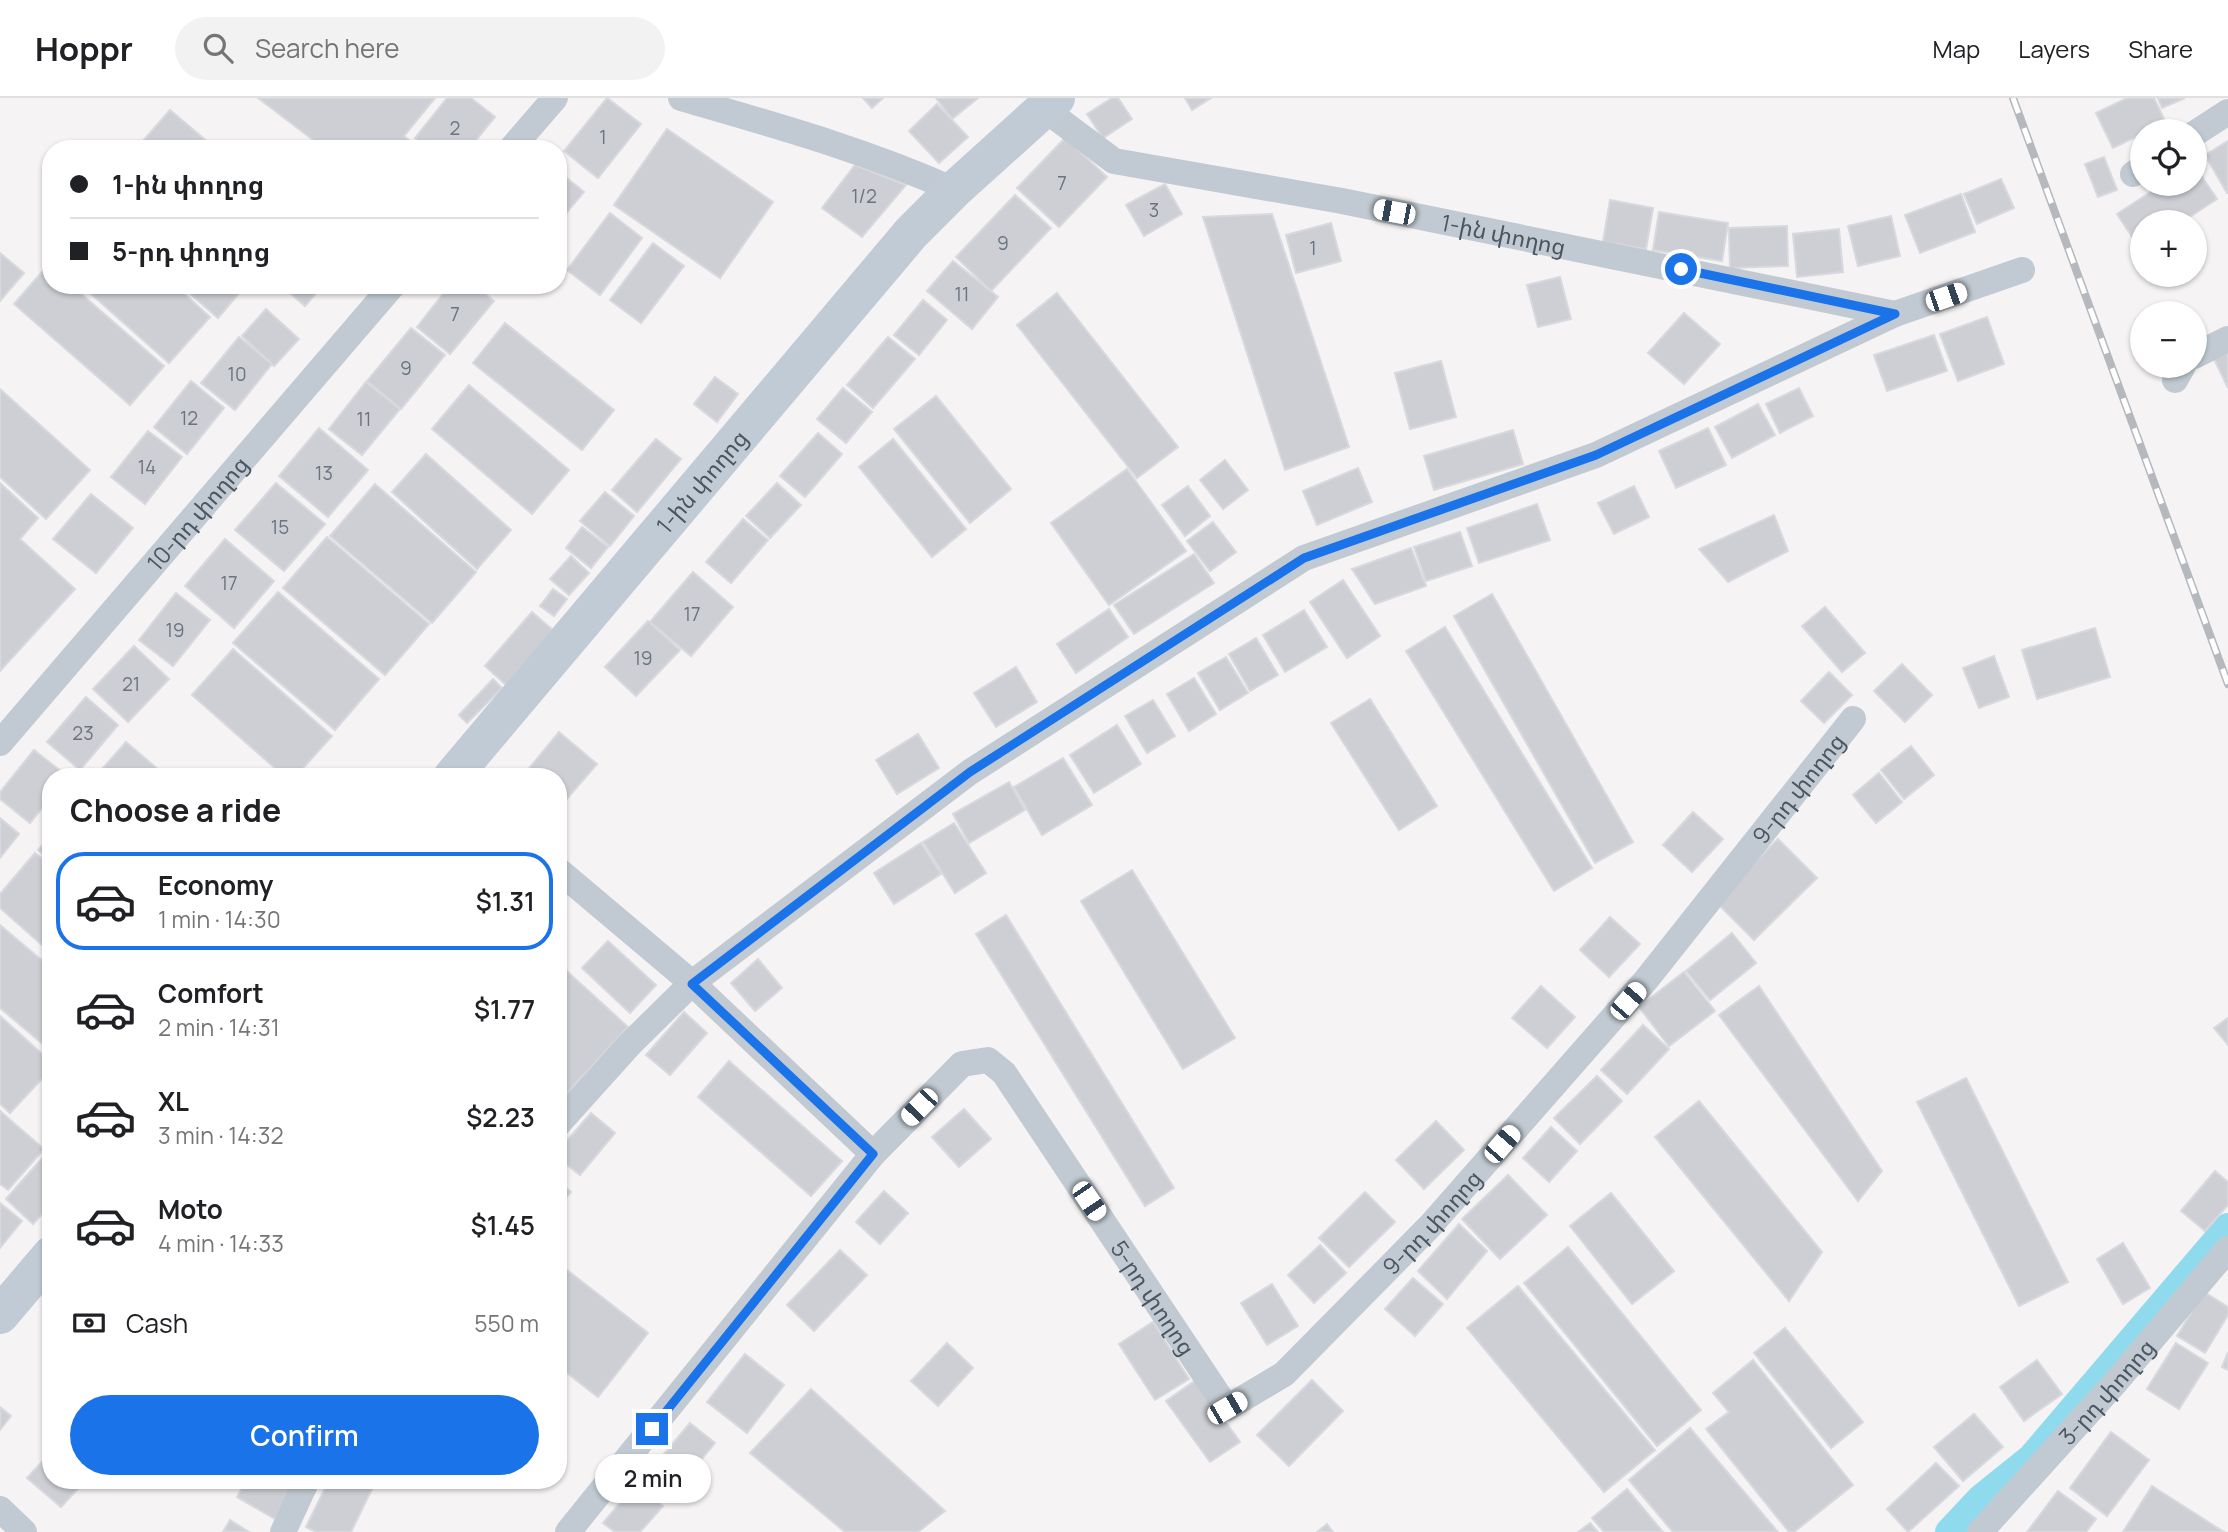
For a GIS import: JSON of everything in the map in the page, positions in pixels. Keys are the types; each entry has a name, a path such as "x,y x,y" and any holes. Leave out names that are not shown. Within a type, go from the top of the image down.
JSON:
{"main road":[{"name":"1-ին փողոց","path":"461,768 911,233 1050,103"},
{"path":"0,1315 42,1266"}],"street":[{"path":"519,140 555,98"},
{"path":"681,98 897,164 954,190"},
{"name":"1-ին փողոց","path":"1050,103 1114,161 1342,201 1895,314"},
{"path":"2207,126 2228,112"},
{"path":"567,1114 630,1044 692,984 970,772 1304,558 1596,455 1895,314 2022,270"},
{"name":"10-րդ փողոց","path":"0,743 385,294"},
{"path":"2207,350 2228,339"},
{"name":"9-րդ փողոց","path":"1227,1408 1284,1374 1430,1226 1646,980 1853,719"},
{"path":"567,878 692,984 873,1154"},
{"name":"5-րդ փողոց","path":"568,1532 873,1154 962,1065 988,1060 1004,1073 1227,1408"},
{"name":"3-րդ փողոց","path":"1980,1532 2114,1384 2228,1249"},
{"path":"283,1532 303,1489"},
{"path":"0,1509 23,1532"}],"building":[{"path":"258,98 435,98 404,136 409,140 313,140"},
{"path":"447,98 471,98 495,117 476,140 415,138"},
{"path":"607,98 641,124 598,178 567,153 567,147"},
{"path":"863,98 883,98 872,108"},
{"path":"936,98 978,98 952,119"},
{"path":"1112,98 1118,98 1132,119 1103,138 1087,114"},
{"path":"1185,98 1211,98 1192,110"},
{"path":"2127,98 2154,98 2164,119 2130,119 2130,140 2113,148 2096,113"},
{"path":"2158,98 2185,98 2162,108"},
{"path":"937,104 968,137 939,163 909,131"},
{"path":"170,110 205,140 144,140"},
{"path":"667,129 773,202 720,278 614,205"},
{"path":"1065,138 1107,177 1059,227 1017,188"},
{"path":"2228,141 2228,193 2207,158 2207,154"},
{"path":"2104,157 2117,190 2098,197 2085,164"},
{"path":"855,165 906,185 862,237 822,208"},
{"path":"567,178 584,192 567,212"},
{"path":"2001,179 2014,208 1977,224 1964,194"},
{"path":"1165,184 1182,214 1144,236 1126,205"},
{"path":"2207,184 2217,199 2200,210 2130,210 2130,234 2117,214 2145,196 2207,196"},
{"path":"1961,194 1975,232 1920,253 1905,215"},
{"path":"1015,195 1051,228 991,291 956,257"},
{"path":"1610,200 1653,208 1646,249 1603,242"},
{"path":"1659,212 1728,223 1722,261 1653,250"},
{"path":"610,213 642,238 600,295 567,270"},
{"path":"1272,214 1349,447 1285,470 1203,217"},
{"path":"1891,216 1900,256 1858,266 1848,226"},
{"path":"1331,223 1341,261 1296,273 1286,235"},
{"path":"1787,226 1788,266 1730,268 1729,228"},
{"path":"1839,229 1843,272 1797,277 1793,234"},
{"path":"653,243 684,266 641,323 610,300"},
{"path":"0,253 24,273 0,301"},
{"path":"953,261 998,297 972,329 927,291"},
{"path":"42,272 42,294 81,294 164,366 130,405 14,304"},
{"path":"1560,277 1571,319 1538,327 1527,285"},
{"path":"1057,293 1178,447 1137,478 1017,325"},
{"path":"91,294 185,294 210,317 169,363"},
{"path":"190,294 238,294 218,318"},
{"path":"291,294 315,294 305,306"},
{"path":"443,294 485,294 494,301 450,354 417,327"},
{"path":"923,300 947,320 919,355 894,335"},
{"path":"266,309 299,339 274,366 242,336"},
{"path":"1684,313 1720,344 1684,384 1648,353"},
{"path":"1987,317 2004,364 1958,381 1940,334"},
{"path":"505,323 614,410 582,450 473,363"},
{"path":"411,328 445,355 401,409 367,381"},
{"path":"1934,335 1947,371 1887,391 1874,355"},
{"path":"239,337 272,364 235,410 201,383"},
{"path":"888,337 915,359 873,408 847,385"},
{"path":"2228,353 2228,388 2214,359"},
{"path":"1441,361 1456,417 1410,429 1395,373"},
{"path":"715,377 738,394 717,422 694,404"},
{"path":"191,381 224,408 187,454 154,427"},
{"path":"366,382 400,409 362,455 329,429"},
{"path":"469,385 569,470 532,514 432,429"},
{"path":"843,388 872,412 846,443 817,419"},
{"path":"1799,388 1813,416 1780,433 1766,404"},
{"path":"0,389 90,470 46,519 0,477"},
{"path":"936,396 1011,489 970,523 894,429"},
{"path":"1758,404 1775,435 1732,458 1715,427"},
{"path":"319,428 368,470 328,517 279,476"},
{"path":"1708,428 1726,465 1676,488 1659,451"},
{"path":"1513,430 1523,464 1434,490 1424,456"},
{"path":"148,431 182,457 145,504 111,477"},
{"path":"818,433 842,454 805,497 780,476"},
{"path":"656,439 681,459 637,512 612,490"},
{"path":"893,439 966,529 932,557 859,467"},
{"path":"426,454 511,530 477,569 392,492"},
{"path":"1225,460 1248,490 1223,509 1200,480"},
{"path":"1358,468 1372,502 1317,525 1303,491"},
{"path":"1127,469 1186,551 1109,605 1051,523"},
{"path":"0,483 38,518 20,539 75,589 0,671"},
{"path":"276,483 325,524 284,571 235,530"},
{"path":"777,483 801,505 770,538 746,516"},
{"path":"375,484 476,572 432,623 330,536"},
{"path":"1188,486 1210,516 1185,536 1162,505"},
{"path":"1634,486 1649,517 1614,534 1598,503"},
{"path":"605,492 634,516 610,546 580,521"},
{"path":"91,494 133,528 96,573 53,539"},
{"path":"1537,504 1550,540 1479,563 1467,528"},
{"path":"1774,515 1788,551 1728,582 1699,549"},
{"path":"743,519 768,540 731,583 706,562"},
{"path":"1213,522 1236,552 1210,571 1187,541"},
{"path":"582,527 608,547 591,568 566,548"},
{"path":"1460,532 1472,566 1426,581 1414,547"},
{"path":"327,537 429,624 385,675 283,588"},
{"path":"225,539 274,581 234,628 185,586"},
{"path":"1411,548 1426,586 1375,604 1352,569"},
{"path":"1194,554 1214,583 1134,634 1114,605"},
{"path":"571,556 589,573 569,595 550,579"},
{"path":"693,572 733,607 691,656 650,622"},
{"path":"1343,580 1380,636 1347,658 1310,602"},
{"path":"553,589 567,599 554,616 540,606"},
{"path":"278,592 379,679 335,730 233,643"},
{"path":"176,593 210,620 173,666 139,640"},
{"path":"1492,594 1633,842 1595,863 1454,616"},
{"path":"1825,607 1865,653 1842,672 1802,626"},
{"path":"1109,609 1128,637 1076,673 1057,644"},
{"path":"1304,610 1327,647 1285,672 1263,635"},
{"path":"532,612 553,630 506,685 485,666"},
{"path":"648,621 680,650 636,696 605,667"},
{"path":"1445,627 1592,868 1554,891 1406,651"},
{"path":"2095,628 2110,677 2037,699 2022,650"},
{"path":"1256,638 1278,675 1250,691 1229,654"},
{"path":"134,646 169,679 128,722 93,689"},
{"path":"233,649 332,736 303,768 275,768 192,695"},
{"path":"1994,656 2009,697 1979,708 1963,668"},
{"path":"1226,657 1248,693 1220,710 1198,673"},
{"path":"1902,664 1932,695 1905,722 1874,691"},
{"path":"1016,667 1037,702 996,727 974,693"},
{"path":"1829,672 1852,695 1824,723 1801,701"},
{"path":"1194,678 1216,714 1189,731 1167,694"},
{"path":"493,679 502,688 467,723 459,715"},
{"path":"86,697 118,725 82,768 78,768 47,742"},
{"path":"1370,699 1437,806 1399,830 1331,723"},
{"path":"1153,700 1175,736 1147,753 1125,716"},
{"path":"1117,725 1141,764 1094,793 1070,755"},
{"path":"559,732 597,764 567,799 567,768 529,768"},
{"path":"918,734 939,768 897,794 876,760"},
{"path":"126,742 156,768 103,768"},
{"path":"1911,746 1934,775 1904,799 1881,770"},
{"path":"34,750 57,768 42,768 42,808 30,823 0,799 0,792"},
{"path":"1063,758 1092,805 1042,835 1014,787"},
{"path":"1879,773 1902,802 1876,823 1853,795"},
{"path":"1009,782 1025,810 969,843 953,814"},
{"path":"1693,812 1723,839 1692,872 1663,845"},
{"path":"0,818 19,834 0,858"},
{"path":"954,823 986,873 955,893 923,842"},
{"path":"1778,839 1817,878 1754,940 1715,901"},
{"path":"921,843 941,874 894,904 874,873"},
{"path":"35,853 42,859 42,945 0,908 0,894"},
{"path":"1132,870 1235,1038 1183,1069 1081,901"},
{"path":"1006,915 1174,1188 1145,1206 976,934"},
{"path":"1610,917 1640,944 1609,977 1580,950"},
{"path":"0,925 42,960 42,1043 0,1008"},
{"path":"1732,933 1756,963 1710,1000 1686,971"},
{"path":"608,941 656,985 630,1013 582,968"},
{"path":"758,959 782,988 755,1011 731,983"},
{"path":"567,971 628,1027 567,1093"},
{"path":"1684,972 1715,1011 1669,1046 1639,1007"},
{"path":"1541,986 1575,1017 1547,1048 1512,1018"},
{"path":"1759,986 1882,1171 1858,1201 1719,1015"},
{"path":"684,1012 707,1033 670,1075 646,1055"},
{"path":"0,1016 42,1054 42,1079 10,1113 0,1104"},
{"path":"2228,1018 2228,1045 2214,1028"},
{"path":"1643,1025 1669,1049 1627,1094 1601,1070"},
{"path":"729,1061 842,1161 811,1196 698,1097"},
{"path":"1597,1076 1622,1101 1580,1144 1554,1118"},
{"path":"1966,1078 2068,1282 2019,1306 1917,1102"},
{"path":"1699,1101 1822,1252 1789,1301 1655,1137"},
{"path":"964,1109 991,1139 959,1167 932,1137"},
{"path":"0,1111 42,1147 42,1151 8,1190 0,1184"},
{"path":"591,1113 615,1133 580,1175 567,1165 567,1141"},
{"path":"1436,1121 1464,1150 1424,1189 1396,1160"},
{"path":"1551,1127 1577,1151 1549,1182 1523,1158"},
{"path":"42,1158 42,1214 33,1224 6,1199"},
{"path":"2215,1171 2228,1182 2228,1205 2205,1231 2181,1211"},
{"path":"1508,1175 1547,1215 1500,1259 1462,1219"},
{"path":"884,1191 908,1213 880,1244 856,1222"},
{"path":"1365,1192 1395,1222 1349,1267 1319,1238"},
{"path":"1611,1193 1674,1271 1632,1304 1570,1226"},
{"path":"0,1203 22,1221 0,1248"},
{"path":"1459,1224 1487,1251 1447,1299 1418,1271"},
{"path":"2123,1243 2150,1288 2123,1304 2097,1259"},
{"path":"1320,1245 1346,1273 1314,1303 1288,1275"},
{"path":"1568,1247 1701,1410 1657,1446 1524,1283"},
{"path":"840,1250 867,1275 814,1331 787,1305"},
{"path":"567,1270 648,1333 598,1397 567,1373"},
{"path":"1413,1278 1443,1304 1415,1336 1385,1309"},
{"path":"1272,1284 1298,1326 1267,1345 1241,1303"},
{"path":"1518,1286 1655,1450 1604,1492 1467,1328"},
{"path":"2204,1292 2228,1307 2228,1315 2205,1353 2177,1336"},
{"path":"1153,1322 1189,1379 1155,1400 1119,1344"},
{"path":"1785,1328 1863,1422 1831,1448 1754,1353"},
{"path":"947,1343 973,1368 938,1406 911,1381"},
{"path":"2176,1343 2208,1363 2179,1409 2147,1389"},
{"path":"2228,1352 2228,1370 2222,1367"},
{"path":"745,1354 784,1385 747,1433 707,1402"},
{"path":"1753,1360 1853,1485 1794,1532 1789,1532 1706,1429 1729,1412 1713,1393"},
{"path":"2037,1360 2062,1394 2024,1421 2000,1387"},
{"path":"1196,1380 1240,1442 1210,1462 1166,1401"},
{"path":"1312,1380 1343,1411 1289,1466 1257,1435"},
{"path":"811,1389 945,1511 918,1532 845,1532 750,1453"},
{"path":"0,1407 11,1416 0,1430"},
{"path":"1974,1414 2003,1447 1963,1481 1934,1447"},
{"path":"690,1423 715,1443 678,1488 653,1467"},
{"path":"1690,1428 1778,1532 1673,1532 1629,1480"},
{"path":"2111,1432 2149,1460 2107,1516 2070,1488"},
{"path":"42,1462 42,1489 78,1489 61,1507 27,1478"},
{"path":"1936,1463 1959,1486 1908,1532 1887,1509"},
{"path":"636,1484 663,1506 640,1532 615,1532 603,1523"},
{"path":"2152,1486 2224,1532 2123,1532"},
{"path":"241,1489 292,1489 275,1519 237,1497"},
{"path":"325,1489 372,1489 351,1532 316,1532 306,1527"},
{"path":"1627,1489 1663,1532 1604,1532 1592,1518"},
{"path":"2058,1491 2096,1519 2086,1532 2027,1532"},
{"path":"230,1520 249,1532 223,1532"},
{"path":"1590,1523 1598,1532 1578,1532"},
{"path":"1327,1524 1333,1532 1317,1532"}],"waterway":[{"path":"1949,1532 1980,1499 2031,1458 2228,1227"}],"railway":[{"path":"2013,98 2228,684"}],"route":[{"path":"652,1429 873,1154 692,984 970,772 1304,558 1596,455 1895,314 1681,269"}]}
